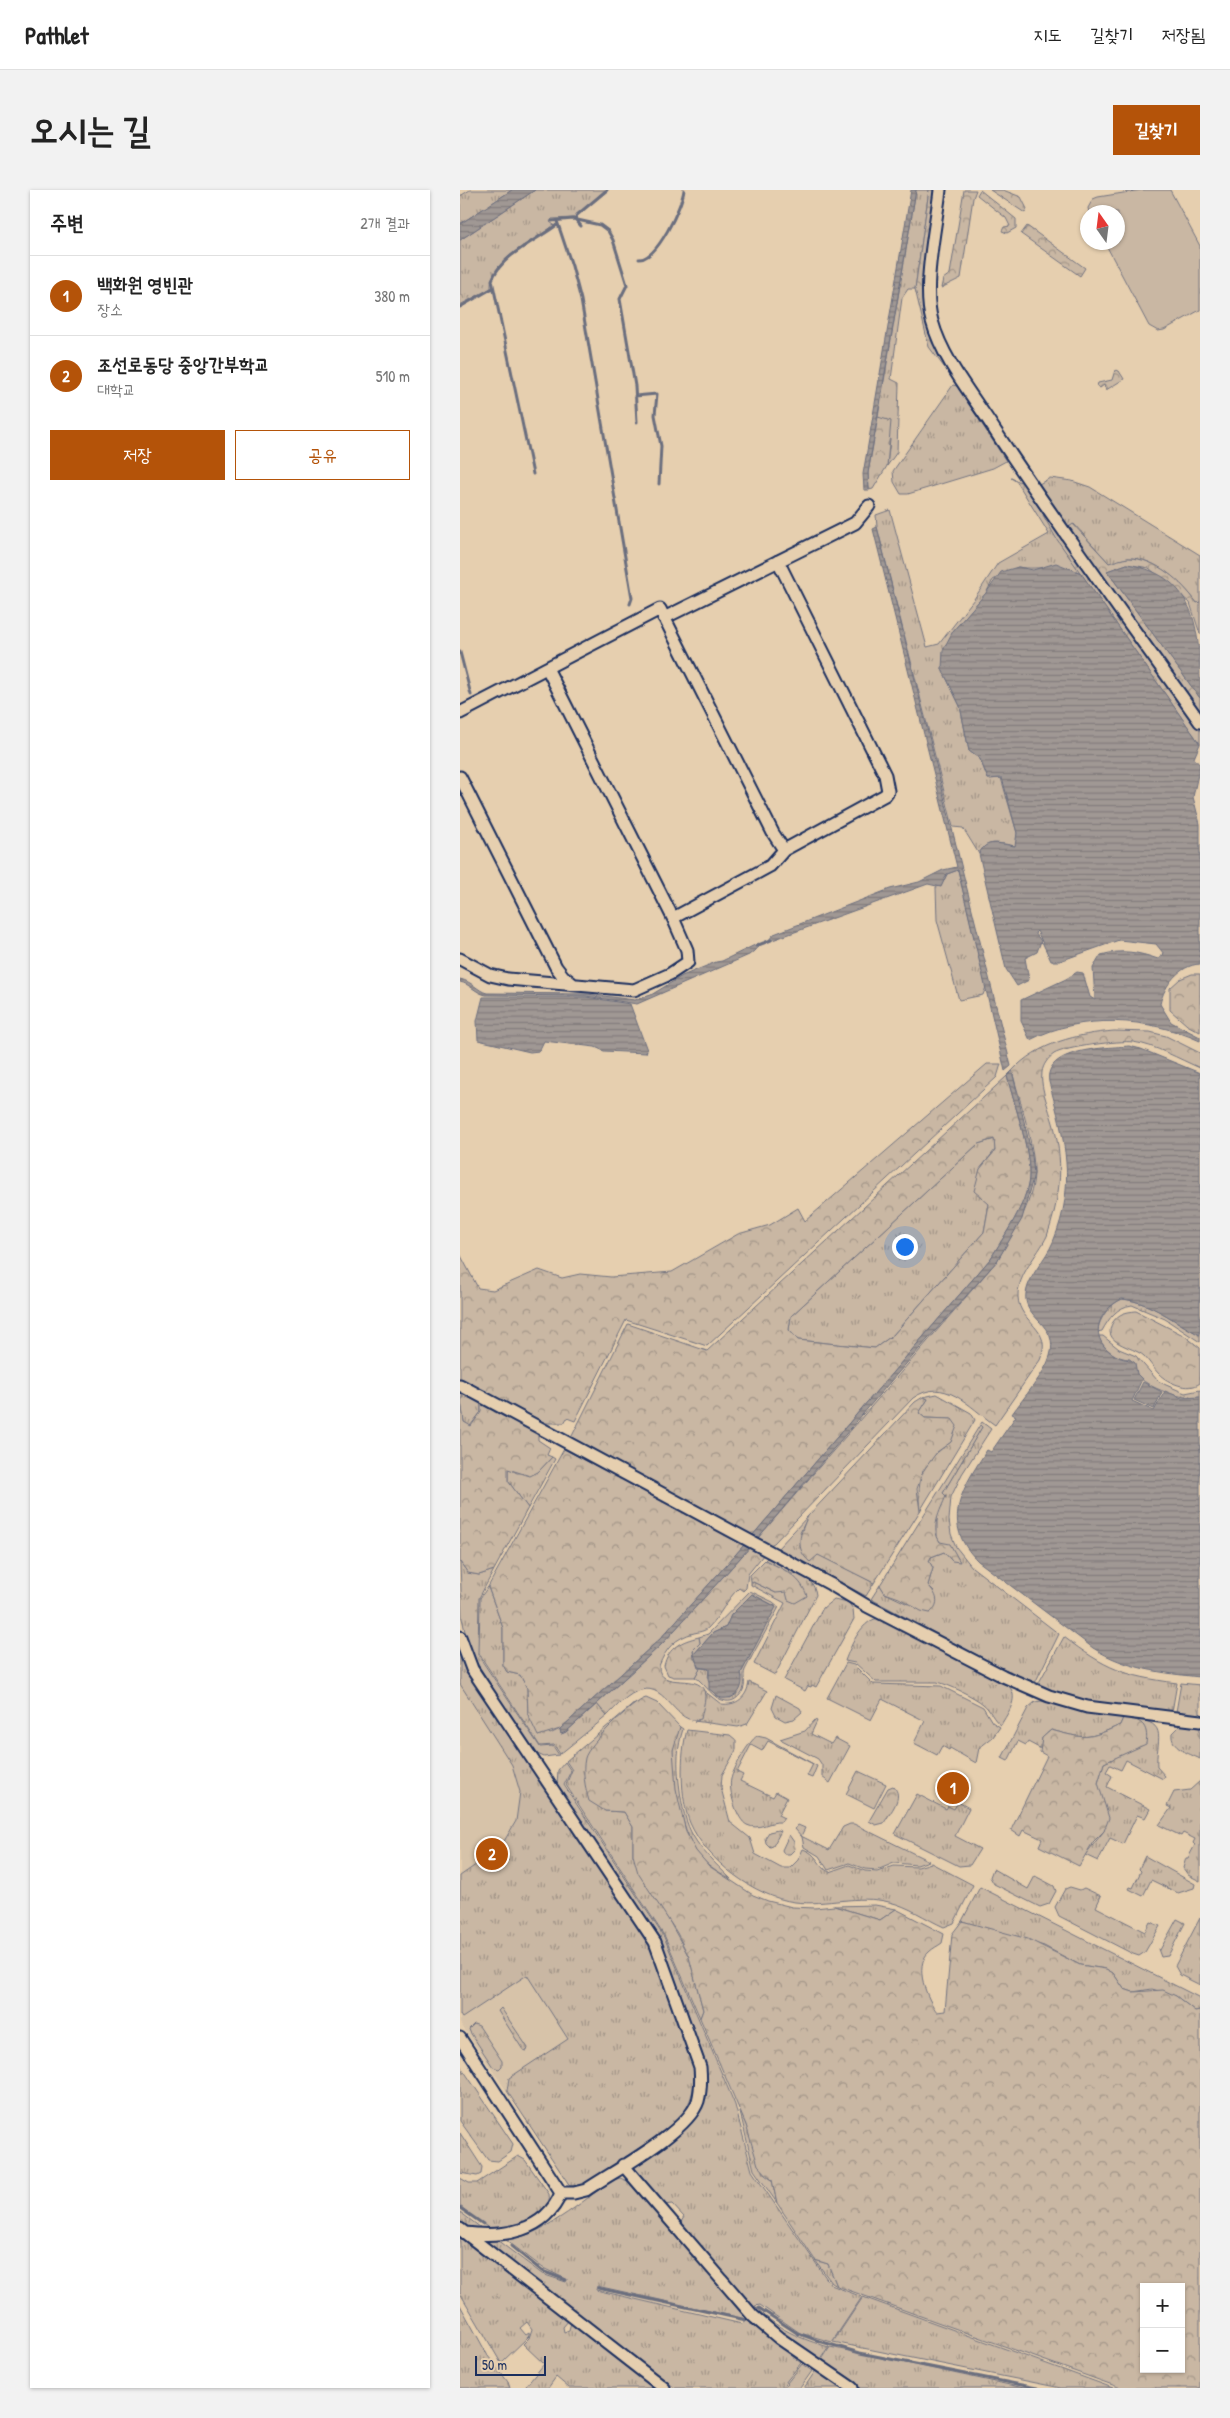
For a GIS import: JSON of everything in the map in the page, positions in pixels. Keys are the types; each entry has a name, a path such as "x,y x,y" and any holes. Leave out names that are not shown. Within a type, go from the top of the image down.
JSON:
{"street":[{"path":"940,190 928,305 938,337 947,356 1026,476 1200,722"},
{"path":"664,618 855,523 869,506"},
{"path":"673,918 770,866 784,850 885,795 888,791 885,775 778,561"},
{"path":"460,713 660,609 773,833 784,850"},
{"path":"460,959 490,975 508,979 634,990 680,969 688,962 689,955 673,918 547,668"},
{"path":"460,777 556,967 573,984"},
{"path":"460,1385 751,1541 867,1606 1030,1689 1087,1708 1200,1721"},
{"path":"460,1637 472,1669 655,1942 697,2054 701,2086 697,2103 689,2118 677,2129 550,2214 526,2228 513,2232 494,2235 462,2231"},
{"path":"460,2038 561,2193"},
{"path":"623,2165 753,2316 779,2338 852,2388"},
{"path":"561,2193 574,2193 586,2190"},
{"path":"550,2214 561,2193"},
{"path":"462,2231 664,2388"}],"shaded area":[{"path":"512,190 535,190 460,240 460,224"},
{"path":"911,190 916,190 868,473 869,490 864,490 863,474"},
{"path":"877,527 1011,1066 1005,1071 958,870 947,874 941,887 928,884 767,942 774,934 890,889 919,882 943,870 957,867 873,529"},
{"path":"1056,563 1081,573 1200,744 1194,758 1200,765 1193,797 1200,824 1200,964 1192,965 1179,972 1165,990 1160,1004 1171,1022 1200,1037 1200,1041 1159,1027 1115,1021 1071,1025 1050,1031 1030,1040 1021,1021 1021,1000 1077,972 1083,973 1090,997 1095,1000 1093,968 1101,955 1130,952 1158,959 1164,954 1156,944 1119,940 1060,961 1051,961 1037,931 1035,933 1041,941 1037,952 1025,958 1029,980 1017,986 1006,969 979,854 985,846 994,843 1015,846 1017,833 1002,778 988,779 980,759 969,751 960,706 942,669 943,650 953,631 986,593 1001,572 1018,567 1033,570"},
{"path":"1127,564 1151,571 1169,581 1182,595 1191,612 1196,631 1199,652 1200,698 1107,571"},
{"path":"759,943 759,947 749,955 637,1004 586,996 486,995 460,982 460,979 465,980 487,993 587,994 635,1000 651,995 682,976 722,961"},
{"path":"483,997 586,997 630,1004 647,1050 646,1053 604,1051 595,1047 544,1041 539,1051 530,1052 478,1040 477,1021"},
{"path":"1129,1046 1200,1073 1200,1335 1153,1308 1122,1299 1106,1311 1100,1321 1098,1333 1102,1344 1110,1352 1135,1363 1137,1374 1142,1379 1132,1401 1154,1411 1165,1391 1182,1398 1200,1397 1200,1677 1145,1669 1118,1661 1093,1648 978,1561 966,1547 957,1519 963,1491 970,1478 987,1450 991,1452 1016,1416 1012,1414 1039,1378 1050,1356 1052,1345 1050,1336 1029,1309 1026,1302 1026,1293 1030,1280 1053,1242 1065,1201 1066,1162 1064,1143 1049,1082 1050,1071 1056,1062 1078,1052"},
{"path":"1012,1071 1032,1155 1034,1174 1022,1219 997,1261 890,1382 751,1546 663,1643 566,1732 561,1734 560,1729 660,1639 752,1536 991,1258 1020,1209 1029,1178 1025,1141 1007,1076"},
{"path":"1143,1382 1162,1392 1154,1409 1134,1400"},
{"path":"752,1594 776,1607 741,1673 741,1688 731,1697 721,1698 709,1689 709,1669 698,1667 694,1654 713,1633 726,1627 731,1615"},
{"path":"460,1646 572,1822 578,2042 506,2090 460,2023"}],"green space":[{"path":"470,190 512,190 460,224 460,196"},
{"path":"535,190 605,190 574,218 552,219 550,222 554,225 515,252 497,268 492,278 491,288 460,305 460,240"},
{"path":"916,190 929,190 915,289 908,289 902,298 891,379 899,383 897,452 887,466 890,439 878,417"},
{"path":"929,190 937,190 923,280 923,306 932,338 948,367 944,367 929,347 915,289"},
{"path":"964,190 976,190 973,198 961,278 941,288 943,279 950,274"},
{"path":"980,190 1016,219 1016,228 1007,233 1002,231 1004,227 1010,226 1006,218 977,195"},
{"path":"990,190 1003,190 1021,197 1027,209 1025,213"},
{"path":"1142,190 1170,190 1200,246 1200,310 1164,330 1158,331 1149,326 1109,250 1125,250 1125,205 1090,205 1093,199"},
{"path":"1027,226 1085,268 1080,276 1021,234"},
{"path":"1115,370 1119,371 1124,379 1106,390 1104,385 1100,388 1097,386 1098,383 1112,380"},
{"path":"953,385 957,386 1006,461 993,468 908,494 901,494 894,482 893,471"},
{"path":"878,417 891,421 887,466 873,489 869,490 868,473"},
{"path":"1011,478 1023,483 1081,573 1057,567 1018,567 993,580 986,593 953,631 942,669 960,706 969,751 980,759 988,779 1001,778 1017,833 1016,846 994,843 986,846 979,854 963,828 953,827 877,527 876,515 890,510 927,647 939,644 974,599 998,563 1049,534 1017,482"},
{"path":"1050,478 1072,481 1090,487 1200,555 1200,602 1197,603 1184,587 1167,573 1148,562 1128,558 1109,563 1074,524 1068,528 1040,489 1039,484"},
{"path":"1043,515 1051,521 1200,731 1200,744 1056,538"},
{"path":"1073,524 1109,563 1128,558 1148,562 1167,573 1184,587 1197,603 1200,602 1200,634 1190,603 1149,568 1127,564 1107,571 1200,698 1200,714 1068,528"},
{"path":"958,870 986,987 983,995 959,1000 937,920 936,887 941,886 947,874"},
{"path":"1192,974 1200,974 1200,1032 1187,1025 1170,1010 1170,988 1180,979"},
{"path":"1114,1031 1150,1032 1166,1036 1200,1053 1200,1068 1150,1046 1133,1042 1117,1042 1060,1051 1054,1054 1045,1064 1042,1072 1042,1086 1057,1142 1060,1164 1059,1185 1047,1236 1024,1273 1018,1297 1024,1314 1043,1340 1043,1349 1040,1360 995,1425 956,1396 936,1390 925,1392 913,1398 774,1543 770,1545 757,1539 997,1261 1015,1230 1030,1196 1033,1185 1034,1162 1012,1071 1033,1053 1046,1047 1072,1038"},
{"path":"987,1064 1001,1064 997,1077 707,1346 626,1320 575,1421 567,1418 564,1423 541,1423 460,1379 460,1254 478,1288 493,1290 539,1270 562,1278 580,1274 611,1277 672,1272 738,1234 770,1225 798,1208 805,1221"},
{"path":"1007,1076 1025,1141 1029,1167 1027,1188 1014,1220 991,1258 752,1536 571,1438 628,1324 707,1351","holes":["994,1139 995,1151 980,1169 974,1191 989,1204 984,1232 893,1335 875,1348 798,1340 789,1330 791,1316 978,1144"]},
{"path":"995,1139 995,1150 980,1169 984,1198 989,1204 984,1232 893,1335 875,1348 798,1340 789,1330 791,1316 978,1144"},
{"path":"1122,1299 1153,1308 1200,1335 1200,1342 1165,1319 1132,1305 1118,1311 1102,1331 1097,1332 1100,1321 1106,1312"},
{"path":"1136,1311 1185,1336 1200,1348 1200,1383 1190,1387 1173,1383 1159,1374 1144,1356 1114,1340 1110,1329 1113,1322 1123,1314"},
{"path":"1098,1336 1103,1336 1119,1349 1136,1356 1158,1381 1185,1393 1200,1390 1200,1397 1176,1395 1148,1384 1137,1374 1130,1359 1125,1359 1111,1352 1103,1345"},
{"path":"460,1394 463,1394 461,1402 464,1422 471,1426 481,1412 481,1403 538,1434 538,1440 550,1448 547,1455 552,1457 538,1472 530,1476 508,1469 508,1481 528,1508 494,1570 479,1575 468,1573 460,1562"},
{"path":"463,1394 481,1403 481,1412 470,1426 464,1422 461,1402"},
{"path":"937,1394 971,1413 975,1420 920,1511 919,1489 924,1471 934,1456 951,1442 951,1419 925,1418 919,1413 928,1399 923,1397"},
{"path":"923,1397 928,1399 919,1413 925,1418 952,1419 957,1426 951,1442 937,1452 923,1471 917,1489 920,1511 874,1583 818,1555 810,1562 805,1557 800,1546 801,1535 808,1516 915,1402"},
{"path":"982,1422 991,1429 962,1474 951,1497 949,1520 951,1534 956,1547 972,1567 1059,1634 1034,1685 871,1599 880,1585 885,1593 908,1604 934,1591 928,1585 933,1568 929,1561 931,1557 944,1552 952,1561 937,1537 937,1513 942,1506 943,1493 982,1427 980,1425"},
{"path":"980,1425 982,1427 943,1493 946,1496 936,1525 937,1537 940,1542 950,1544 960,1562 952,1561 944,1552 931,1557 929,1561 933,1568 928,1585 934,1592 937,1602 930,1613 921,1611 899,1598 885,1593 880,1585"},
{"path":"564,1449 745,1544 660,1639 560,1729 538,1736 528,1715 527,1688 520,1675 507,1672 503,1665 503,1628 488,1587"},
{"path":"552,1457 555,1459 528,1508 508,1481 508,1468 517,1473 538,1472"},
{"path":"808,1516 800,1533 818,1554 874,1583 866,1596 777,1549"},
{"path":"751,1546 764,1554 748,1574 746,1588 743,1591 739,1588 734,1593 707,1629 687,1635 676,1641 668,1649 659,1666 661,1674 666,1678 690,1682 703,1688 705,1699 701,1719 692,1720 685,1717 658,1692 650,1689 631,1694 607,1716 597,1704 663,1643"},
{"path":"768,1557 804,1575 814,1587 816,1595 775,1675 754,1664 785,1603 751,1585 751,1581 776,1593 794,1575 765,1560"},
{"path":"765,1560 795,1578 807,1596 795,1603 788,1600 786,1592 776,1593 751,1581 750,1575"},
{"path":"460,1562 468,1573 479,1575 494,1570 479,1598 478,1655 540,1747 553,1746 559,1755 544,1757 533,1752 477,1663 468,1645 462,1618"},
{"path":"488,1587 503,1628 503,1665 507,1672 520,1675 527,1688 528,1715 550,1734 560,1729 561,1734 566,1732 597,1704 607,1716 560,1754 554,1745 540,1746 479,1654 480,1598"},
{"path":"750,1591 779,1607 745,1670 742,1692 731,1701 721,1700 713,1694 695,1677 700,1668 709,1669 708,1679 716,1696 731,1698 742,1677 741,1673 775,1606 752,1594 731,1615 726,1627 713,1633 694,1654 693,1650 700,1643 699,1637 708,1634"},
{"path":"834,1599 848,1602 853,1609 854,1619 816,1687 808,1686 805,1691 784,1680 823,1608"},
{"path":"881,1618 1007,1684 1013,1694 1013,1699 1010,1710 1001,1725 983,1704 942,1683 876,1682 855,1663 845,1661 854,1640 863,1627 874,1619"},
{"path":"699,1637 700,1643 693,1650 694,1658 700,1668 695,1677 674,1677 668,1675 664,1666 672,1650 682,1643"},
{"path":"1064,1637 1092,1657 1116,1669 1129,1674 1177,1683 1172,1712 1089,1702 1037,1686"},
{"path":"460,1654 470,1673 649,1943 694,2063 694,2081 691,2097 685,2111 674,2125 583,2185 570,2186 507,2091 509,2078 568,2039 527,1975 462,2018 460,2015 460,1876 500,1848 516,1821 520,1792 512,1765 460,1684"},
{"path":"846,1663 854,1665 873,1684 941,1686 983,1707 992,1722 1000,1727 993,1737 979,1748 976,1763 950,1748 949,1750 942,1746 937,1755 914,1743 925,1721 882,1699 871,1720 827,1698"},
{"path":"749,1682 767,1691 747,1724 738,1727 694,1721 698,1721 705,1695 703,1690 721,1704 732,1704 743,1696"},
{"path":"1181,1683 1200,1685 1200,1714 1176,1712"},
{"path":"776,1695 800,1708 802,1712 794,1719 785,1721 776,1716 772,1708"},
{"path":"646,1698 657,1703 680,1727 673,1750 676,1789 686,1832 696,1851 709,1866 753,1895 768,1901 792,1907 815,1908 834,1906 880,1920 896,1909 944,1934 942,1943 929,1952 924,1958 922,1965 923,1982 929,1999 937,2012 945,2011 952,1934 962,1921 1028,1939 1080,1965 1106,1969 1113,1973 1124,1989 1133,1992 1163,1990 1176,1996 1195,2011 1200,2010 1200,2388 1121,2388 837,2286 828,2264 815,2260 777,2203 772,2180 758,2165 746,2125 700,2018 703,2010 689,1957 677,1933 638,1873 633,1855 633,1827 624,1812 605,1811 589,1801 585,1785 585,1758 594,1744 612,1724 631,1707"},
{"path":"1041,1701 1123,1718 1120,1725 1093,1736 1071,1735 1051,1730 1042,1738 1041,1749 1028,1742 1026,1745 1018,1741 1008,1761 1002,1758 1028,1708 1035,1702"},
{"path":"636,1702 600,1736 605,1811 624,1812 633,1827 633,1855 689,1957 703,2010 700,2018 665,1937 566,1785 572,1770 566,1761"},
{"path":"1123,1718 1135,1720 1142,1724 1147,1737 1146,1744 1104,1763 1098,1783 1109,1818 1104,1831 1093,1842 1079,1866 1039,1846 1042,1839 1023,1830 1020,1836 1011,1830 1047,1756 1040,1752 1042,1738 1051,1730 1071,1735 1093,1736 1120,1725"},
{"path":"1133,1719 1145,1721 1157,1729 1159,1741 1157,1767 1165,1776 1163,1779 1126,1760 1121,1770 1110,1765 1106,1772 1112,1776 1107,1787 1150,1809 1145,1818 1137,1815 1123,1844 1110,1838 1098,1861 1085,1855 1104,1831 1098,1783 1104,1763 1116,1757 1144,1726"},
{"path":"815,1720 817,1721 811,1734 831,1744 835,1738 850,1746 830,1783 822,1777 822,1765 818,1759 780,1739 805,1731"},
{"path":"1181,1724 1200,1726 1200,1759 1181,1750 1174,1743 1172,1733"},
{"path":"680,1727 683,1729 679,1749 678,1776 681,1800 689,1827 700,1847 731,1879 702,1859 690,1841 678,1801 673,1771 674,1746"},
{"path":"687,1730 730,1735 736,1740 736,1750 722,1775 721,1788 730,1822 750,1838 755,1854 781,1868 790,1868 798,1860 803,1849 812,1854 822,1867 829,1872 849,1865 865,1871 877,1872 894,1866 918,1867 931,1863 973,1885 954,1923 944,1927 903,1906 889,1902 866,1899 818,1903 795,1902 780,1899 748,1885 720,1863 697,1837 690,1823 684,1802 682,1776 683,1751"},
{"path":"757,1736 766,1738 817,1766 812,1778 807,1776 813,1764 768,1741 762,1751 751,1745 737,1772 743,1775 740,1781 773,1797 776,1792 787,1798 778,1815 784,1818 781,1822 751,1827 743,1822 737,1811 730,1784 732,1774 738,1762 750,1743"},
{"path":"565,1762 571,1771 564,1785 664,1937 735,2105 752,2171 831,2285 862,2297 832,2342 800,2333 760,2305 755,2306 771,2321 789,2332 829,2347 818,2363 814,2359 816,2356 813,2353 809,2357 756,2313 681,2225 684,2217 672,2204 663,2205 633,2171 637,2163 680,2133 692,2119 703,2091 667,1964 557,1786 558,1770"},
{"path":"858,1771 886,1784 874,1808 846,1794"},
{"path":"1200,1781 1200,1881 1188,1875 1183,1868 1186,1858 1188,1858 1195,1845 1193,1843 1195,1839 1183,1833 1181,1836 1159,1825 1171,1808 1167,1806 1174,1792 1190,1790"},
{"path":"893,1786 898,1795 897,1800 884,1823 876,1825 869,1821 888,1788"},
{"path":"917,1794 946,1809 948,1806 954,1809 958,1802 969,1808 955,1836 980,1849 970,1865 959,1866 895,1834"},
{"path":"854,1824 929,1861 917,1865 894,1863 877,1870 865,1869 849,1863 828,1870 819,1856 804,1847 801,1836 829,1850 843,1827"},
{"path":"798,1825 805,1828 801,1836 795,1829"},
{"path":"781,1831 773,1846 770,1847 766,1843 765,1838 769,1832"},
{"path":"789,1835 794,1842 795,1849 790,1854 784,1854 782,1850"},
{"path":"1145,1856 1195,1884 1194,1888 1178,1893 1151,1880 1143,1896 1129,1889 1130,1887 1133,1888 1141,1871 1139,1869"},
{"path":"993,1869 1028,1889 1035,1876 1054,1886 1056,1891 1049,1904 1040,1907 994,1884 990,1877"},
{"path":"980,1887 1200,1998 1200,2010 1195,2011 1176,1996 1152,1989 1133,1992 1124,1989 1113,1973 1106,1969 1080,1965 1044,1946 962,1921"},
{"path":"1070,1887 1080,1890 1084,1888 1101,1896 1096,1907 1145,1932 1150,1922 1160,1926 1145,1952 1139,1956 1133,1954 1059,1916 1055,1907 1065,1889"},
{"path":"875,1905 896,1909 880,1920 834,1906"},
{"path":"1200,1918 1200,1985 1180,1975 1175,1966"},
{"path":"1177,1919 1185,1923 1168,1956 1161,1957 1158,1949 1160,1950"},
{"path":"501,2008 528,2048 527,2051 523,2050 498,2011"},
{"path":"474,2024 479,2026 502,2061 502,2066 499,2069 493,2067 470,2032 469,2029"},
{"path":"460,2065 513,2144 511,2152 498,2161 488,2160 460,2121"},
{"path":"738,2104 765,2175 772,2180 777,2203 754,2170"},
{"path":"460,2133 482,2167 481,2174 477,2176 460,2173"},
{"path":"518,2156 525,2160 549,2194 549,2201 545,2209 529,2221 500,2230 489,2228 460,2206 460,2178 469,2183 477,2183"},
{"path":"620,2178 630,2182 751,2323 751,2325 753,2324 801,2363 781,2388 675,2388 460,2225 460,2212 542,2274 566,2282 566,2279 543,2268 506,2240 534,2232 548,2225 611,2181","holes":["597,2286 746,2319 742,2324 596,2290"]},
{"path":"460,2233 569,2320 563,2327 564,2332 569,2330 571,2322 654,2388 569,2388 556,2377 548,2388 528,2388 526,2386 544,2364 523,2344 529,2338 532,2329 527,2322 520,2328 526,2335 529,2333 529,2336 501,2363 460,2293"},
{"path":"815,2260 828,2264 837,2286 832,2283"},
{"path":"863,2297 1113,2388 1061,2388 833,2342"},
{"path":"460,2305 488,2356 508,2382 510,2388 460,2388"},
{"path":"830,2347 1024,2388 857,2388 821,2361"},
{"path":"802,2364 812,2371 800,2388 783,2388"},
{"path":"816,2370 843,2388 804,2388"}],"waterway":[{"path":"581,226 575,219 577,215 607,190"},
{"path":"639,259 646,257 661,242 679,208 684,190"},
{"path":"552,221 573,219 600,225 608,231 613,240 627,285 620,299 635,386 637,422"},
{"path":"557,221 581,300 632,598 630,604"},
{"path":"533,474 492,280 497,271 512,255 558,224"},
{"path":"460,307 493,288"},
{"path":"635,396 657,394 655,415 661,446 659,484"},
{"path":"460,652 471,695"},
{"path":"756,946 771,940"},
{"path":"460,2208 483,2224"},
{"path":"511,2246 542,2271 566,2280"},
{"path":"598,2288 746,2320"},
{"path":"759,2308 797,2333 860,2353 1037,2388"}],"place":[{"name":"백화원 영빈관","path":"953,1788"},
{"name":"조선로동당 중앙간부학교","path":"492,1854"}]}
